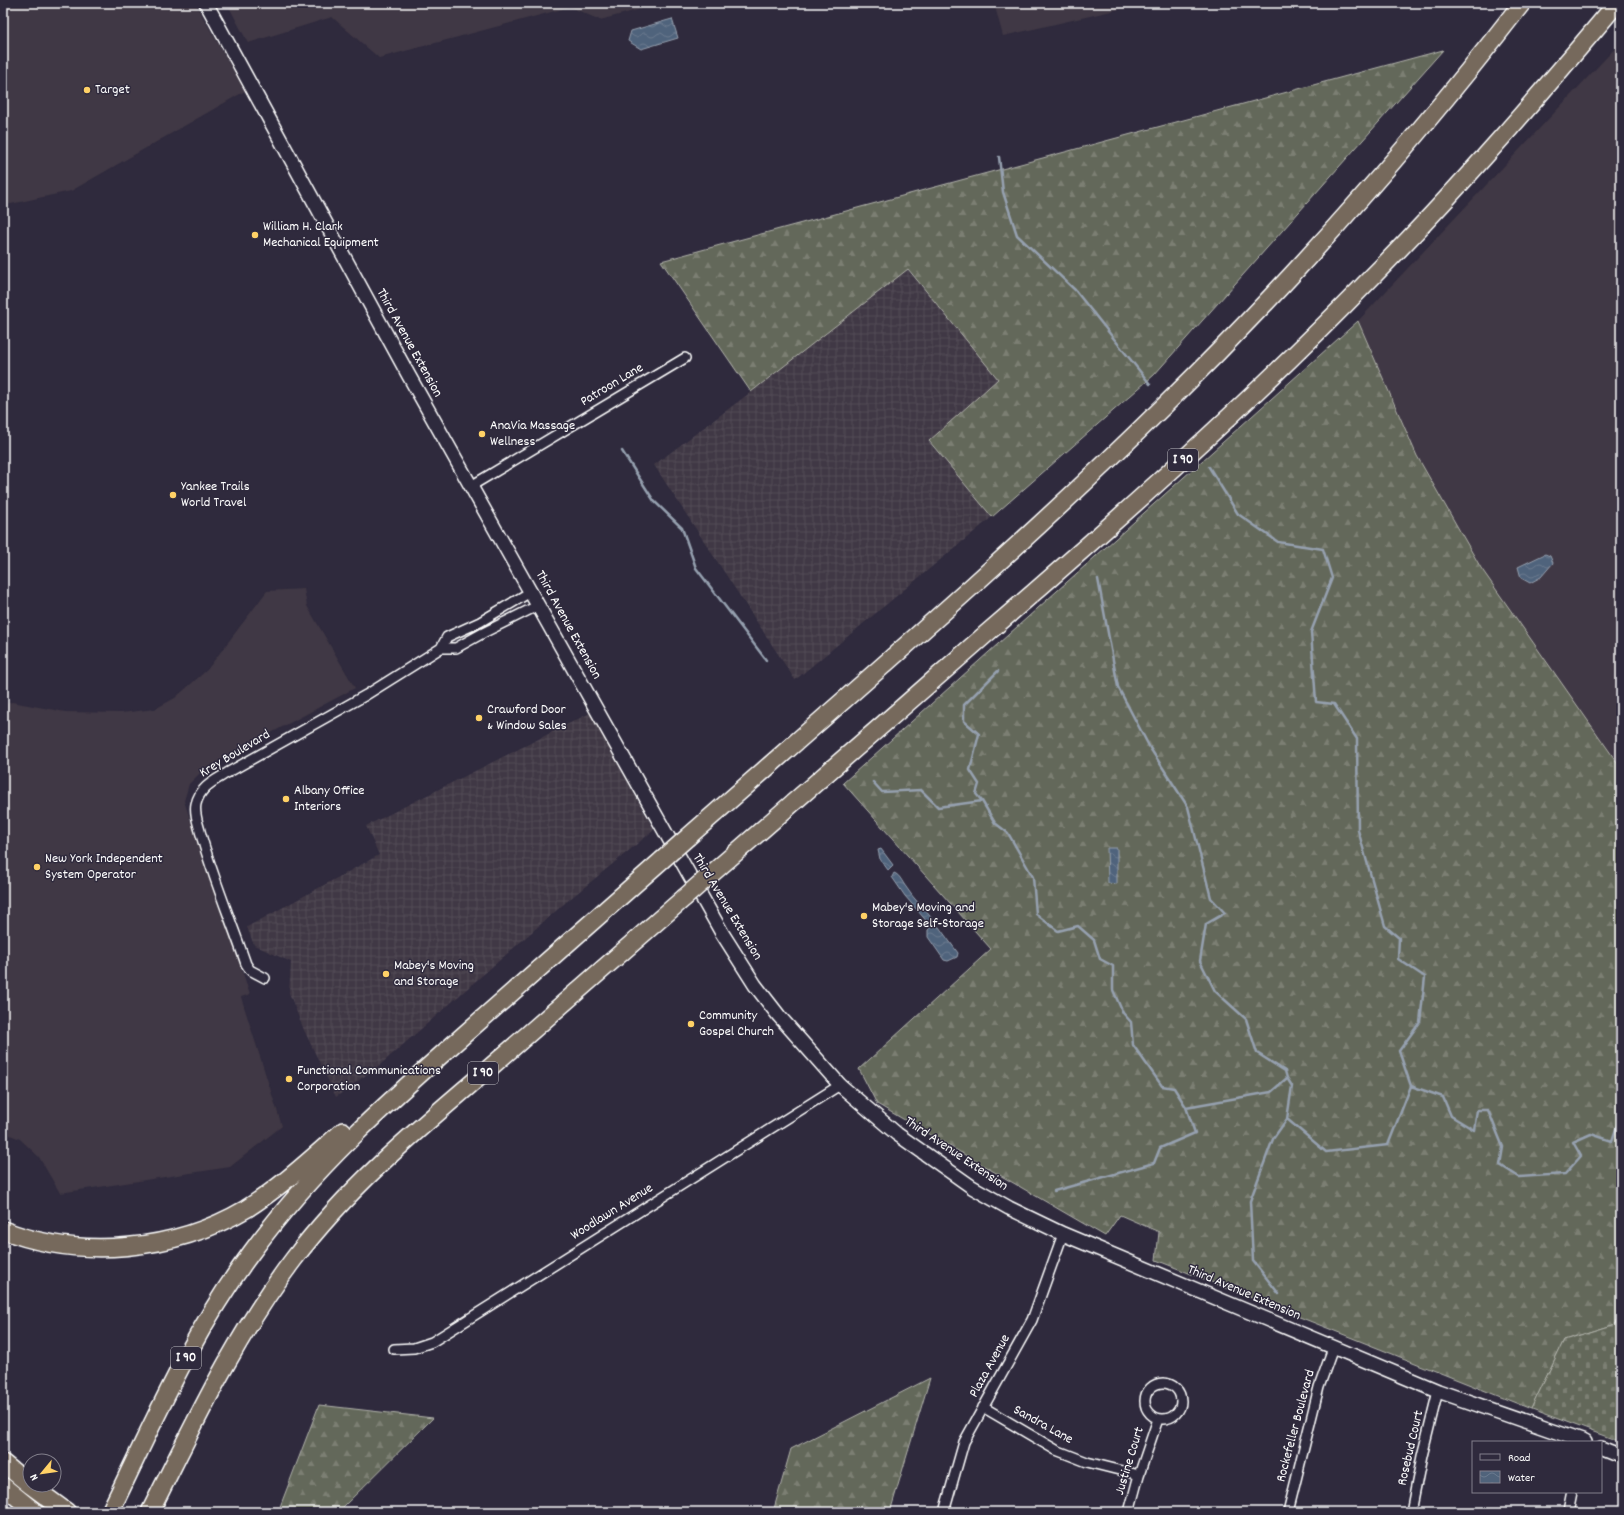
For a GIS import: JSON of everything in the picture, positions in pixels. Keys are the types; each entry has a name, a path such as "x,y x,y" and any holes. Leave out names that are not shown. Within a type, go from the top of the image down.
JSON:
{"highway":[{"name":"I 90","path":"110,1512 200,1332 215,1306 249,1254 281,1214 330,1158 454,1043 992,568 1094,474 1166,404 1264,304 1367,190 1449,94 1522,3"},
{"name":"I 90","path":"150,1512 218,1377 248,1326 278,1280 315,1233 358,1187 412,1135 1098,537 1205,440 1277,372 1378,272 1526,110 1617,3"},
{"path":"3,1230 24,1237 56,1244 106,1248 154,1242 186,1235 216,1224 246,1209 274,1190 401,1080 454,1043"},
{"path":"3,1463 22,1478"},
{"path":"3,1486 35,1512"},
{"path":"41,1493 68,1512"}],"street":[{"name":"Third Avenue Extension","path":"206,3 471,486 532,591 722,933 755,985 780,1018 840,1085 897,1134 960,1179 1009,1208 1063,1234 1438,1391 1581,1441"},
{"name":"Patroon Lane","path":"471,486 685,358"},
{"name":"Krey Boulevard","path":"265,978 250,970 246,964 204,848 196,816 195,806 198,798 207,785 366,695 441,648 447,637 480,622 532,591"},
{"name":"Krey Boulevard","path":"441,648 456,648 539,605"},
{"name":"Woodlawn Avenue","path":"394,1349 414,1348 432,1342 840,1085"},
{"name":"Plaza Avenue","path":"944,1512 964,1442 1032,1320 1063,1234"},
{"name":"Rockefeller Boulevard","path":"1288,1512 1319,1387 1333,1348"},
{"name":"Justine Court","path":"1160,1383 1166,1383 1177,1389 1180,1394 1180,1406 1174,1416 1163,1420 1158,1419 1148,1412 1144,1400 1149,1389 1160,1383"},
{"name":"Rosebud Court","path":"1411,1512 1422,1456 1438,1391"},
{"name":"Sandra Lane","path":"983,1407 1056,1450 1087,1462 1139,1474"},
{"name":"Justine Court","path":"1129,1512 1139,1474 1158,1419"},
{"path":"1602,1448 1621,1456"},
{"path":"1568,1512 1572,1493"}],"shaded area":[{"path":"3,3 195,3 245,91 71,191 6,205 3,199"},
{"path":"227,3 644,3 641,9 600,20 570,7 379,58 332,17 248,43"},
{"path":"994,3 1146,3 1003,36"},
{"path":"1621,42 1621,768 1481,568 1417,456 1358,321"},
{"path":"907,269 999,379 929,442 992,517 795,680 654,465 751,392"},
{"name":"New York Independent System Operator","path":"304,589 307,606 355,688 204,769 189,784 184,801 250,994 241,997 282,1126 230,1167 60,1193 39,1157 20,1139 3,1132 3,705 12,702 65,712 121,713 155,709 175,698 207,670 267,591"},
{"name":"Mabey's Moving and Storage","path":"590,713 654,830 565,903 381,1064 336,1097 304,1030 289,993 291,962 254,945 247,927 379,855 366,826"}],"green space":[{"path":"1443,50 1154,375 992,517 929,441 998,379 908,269 751,392 661,261"},
{"path":"1358,321 1417,456 1481,568 1621,768 1621,1309 1616,1324 1564,1340 1531,1409 1156,1260 1159,1232 1120,1215 1105,1236 877,1104 859,1069 991,949 843,783"},
{"path":"1621,1309 1621,1442 1531,1409 1564,1340 1616,1324"},
{"path":"930,1378 890,1512 773,1512 791,1449"},
{"path":"319,1405 433,1418 338,1512 278,1512"}],"water":[{"path":"672,19 678,38 641,49 628,41 631,31"},
{"path":"1545,554 1550,556 1553,563 1541,577 1530,583 1521,578 1518,567"},
{"path":"1107,848 1117,848 1117,884 1108,883"},
{"path":"881,849 893,865 888,870 880,859 878,850"},
{"path":"894,873 899,877 912,896 934,921 929,924 905,896 892,877"},
{"path":"933,925 939,927 958,953 957,957 948,961 944,960 928,937 928,930"}],"waterway":[{"path":"999,157 1003,192 1017,235 1075,290 1150,384"},
{"path":"622,451 654,501 682,528 696,568 766,660"},
{"path":"1209,467 1238,514 1278,542 1323,549 1332,578 1311,632 1316,702 1334,704 1357,739 1358,830 1385,926 1399,938 1398,959 1425,977 1420,1022 1399,1051 1411,1086"},
{"path":"1098,579 1118,687 1150,748 1188,807 1211,898 1225,913 1206,924 1200,961 1215,991 1246,1019 1257,1053 1285,1071 1287,1078"},
{"path":"982,801 976,794 979,784 970,770 979,734 964,721 964,705 998,671"},
{"path":"873,782 882,792 921,790 938,807 982,801 995,823 1008,833 1033,877 1036,914 1058,931 1078,926 1094,940 1100,959 1113,966 1113,990 1123,1013 1131,1022 1133,1045 1162,1086 1174,1088 1186,1107 1271,1092 1287,1078 1292,1086 1287,1119 1326,1152 1388,1145 1411,1086 1443,1097 1451,1116 1474,1130 1477,1110 1488,1110 1503,1147 1500,1165 1519,1177 1565,1174 1581,1156 1573,1142 1591,1134 1612,1141 1621,1114"},
{"path":"1054,1191 1154,1163 1160,1148 1195,1133 1186,1107"},
{"path":"1279,1294 1253,1261 1250,1201 1273,1139 1287,1119"}],"place":[{"name":"Target","path":"87,90"},
{"name":"William H. Clark Mechanical Equipment","path":"255,235"},
{"name":"AnaVia Massage Wellness","path":"482,434"},
{"name":"Yankee Trails World Travel","path":"173,495"},
{"name":"Crawford Door & Window Sales","path":"479,718"},
{"name":"Albany Office Interiors","path":"286,799"},
{"name":"New York Independent System Operator","path":"37,867"},
{"name":"Mabey's Moving and Storage Self-Storage","path":"864,916"},
{"name":"Mabey's Moving and Storage","path":"386,974"},
{"name":"Community Gospel Church","path":"691,1024"},
{"name":"Functional Communications Corporation","path":"289,1079"}]}
